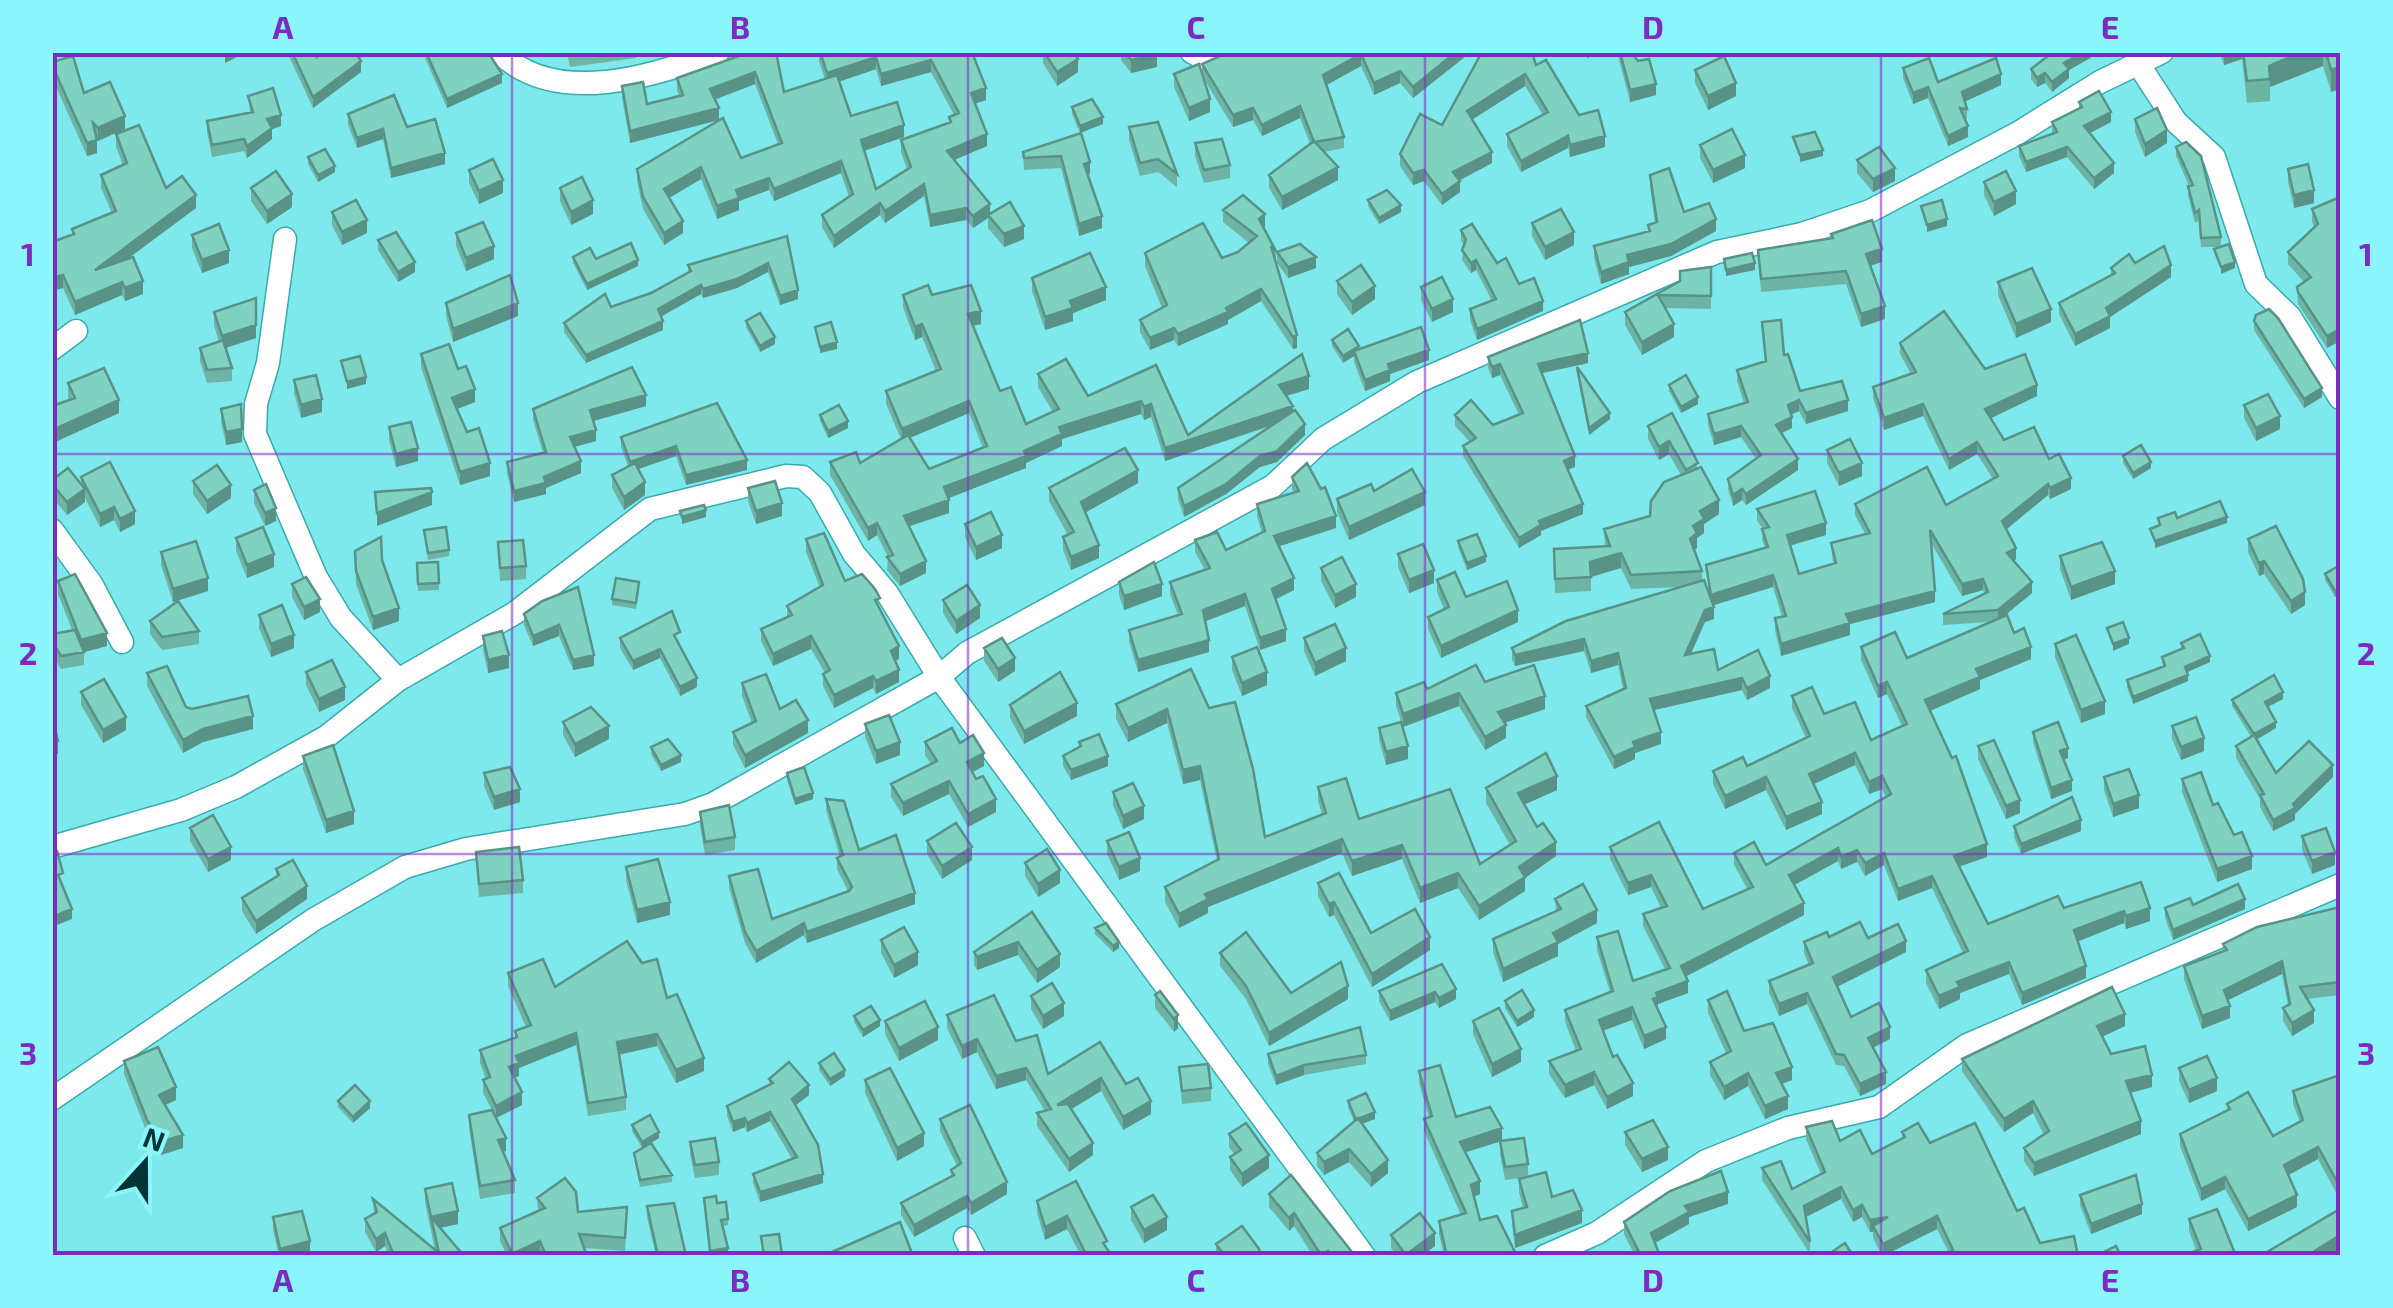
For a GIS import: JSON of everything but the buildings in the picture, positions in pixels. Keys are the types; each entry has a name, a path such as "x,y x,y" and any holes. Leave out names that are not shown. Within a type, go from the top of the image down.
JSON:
{"street":[{"path":"499,52 527,73 574,81 652,78 718,52"},
{"path":"1192,52 1204,59 1222,52"},
{"path":"52,1099 313,920 406,867 466,850 685,814 713,804 939,678 983,644 1273,486 1323,439 1417,382 1717,252 1802,234 1870,212 2018,133 2100,82 2162,52"},
{"path":"2139,65 2176,122 2214,156 2256,284 2290,317 2340,398"},
{"path":"286,239 268,363 256,404 255,434 316,577 341,618 398,680"},
{"path":"52,348 76,331"},
{"path":"52,847 148,821 236,787 326,737 398,680 515,613 650,509 786,476 812,482 854,554 887,593 939,678 1364,1256"},
{"path":"52,530 92,585 122,642"},
{"path":"1546,1256 1597,1233 1706,1161 1788,1128 1879,1108 1967,1045 2340,885"}]}
